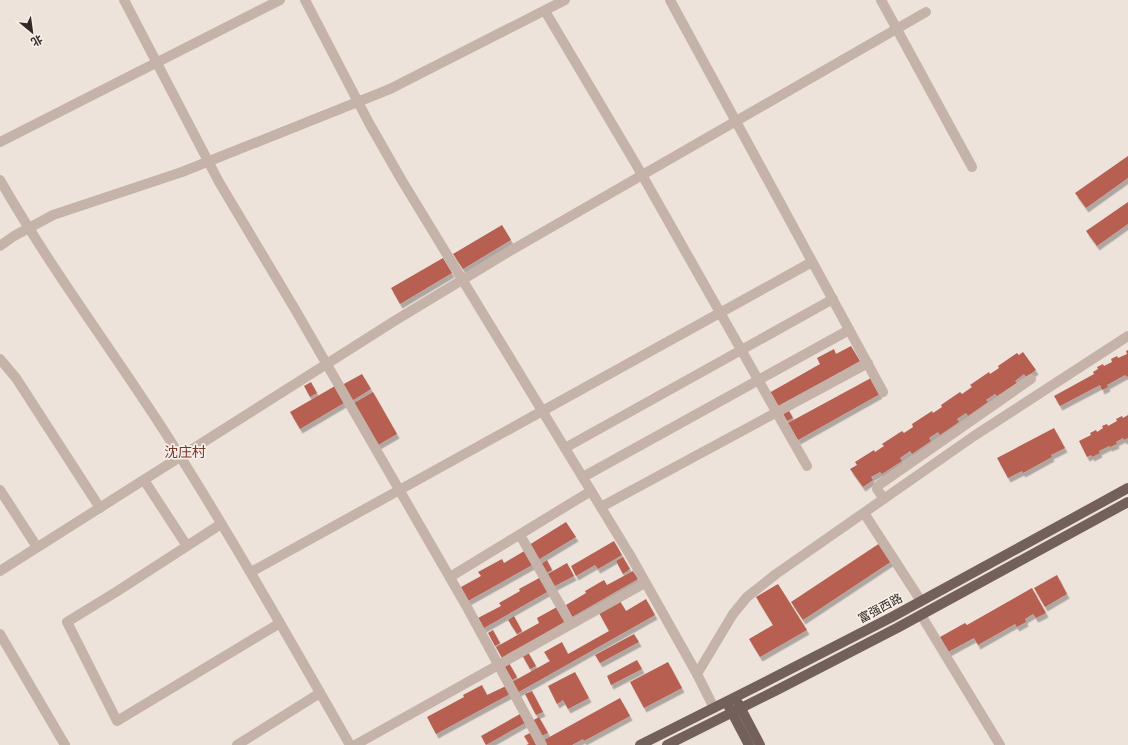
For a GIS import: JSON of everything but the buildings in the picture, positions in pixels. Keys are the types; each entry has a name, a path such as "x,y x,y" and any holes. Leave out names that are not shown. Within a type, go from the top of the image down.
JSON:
{"main road":[{"name":"富强西路","path":"640,745 730,700 921,600 1128,488"},
{"path":"667,745 921,615 1128,502"},
{"path":"730,700 760,745"},
{"path":"736,711 749,745"}],"street":[{"path":"124,0 219,182 327,364 450,577 542,745"},
{"path":"0,142 280,0"},
{"path":"305,0 358,102 401,179 601,507 697,674 714,708"},
{"path":"0,246 14,236 53,215 209,162 390,89 565,0"},
{"path":"670,0 883,392"},
{"path":"881,0 972,167"},
{"path":"545,11 642,175 807,466"},
{"path":"0,571 510,250 926,12"},
{"path":"0,180 180,457 251,572 350,745"},
{"path":"251,572 812,262"},
{"path":"565,448 833,299"},
{"path":"583,477 849,330"},
{"path":"697,674 733,614 747,597 776,574 974,436 1128,336"},
{"path":"0,359 16,378 100,508"},
{"path":"601,507 868,363"},
{"path":"884,499 877,489 879,485 1031,379"},
{"path":"144,480 187,546"},
{"path":"0,490 37,547"},
{"path":"450,577 591,491"},
{"path":"864,512 921,600"},
{"path":"221,524 67,622 117,720 280,623"},
{"path":"520,535 571,624"},
{"path":"355,745 645,582"},
{"path":"921,615 1000,745"},
{"path":"0,634 65,745"},
{"path":"237,745 320,693"}],"district":[{"name":"沈庄村","path":"185,452"}]}
